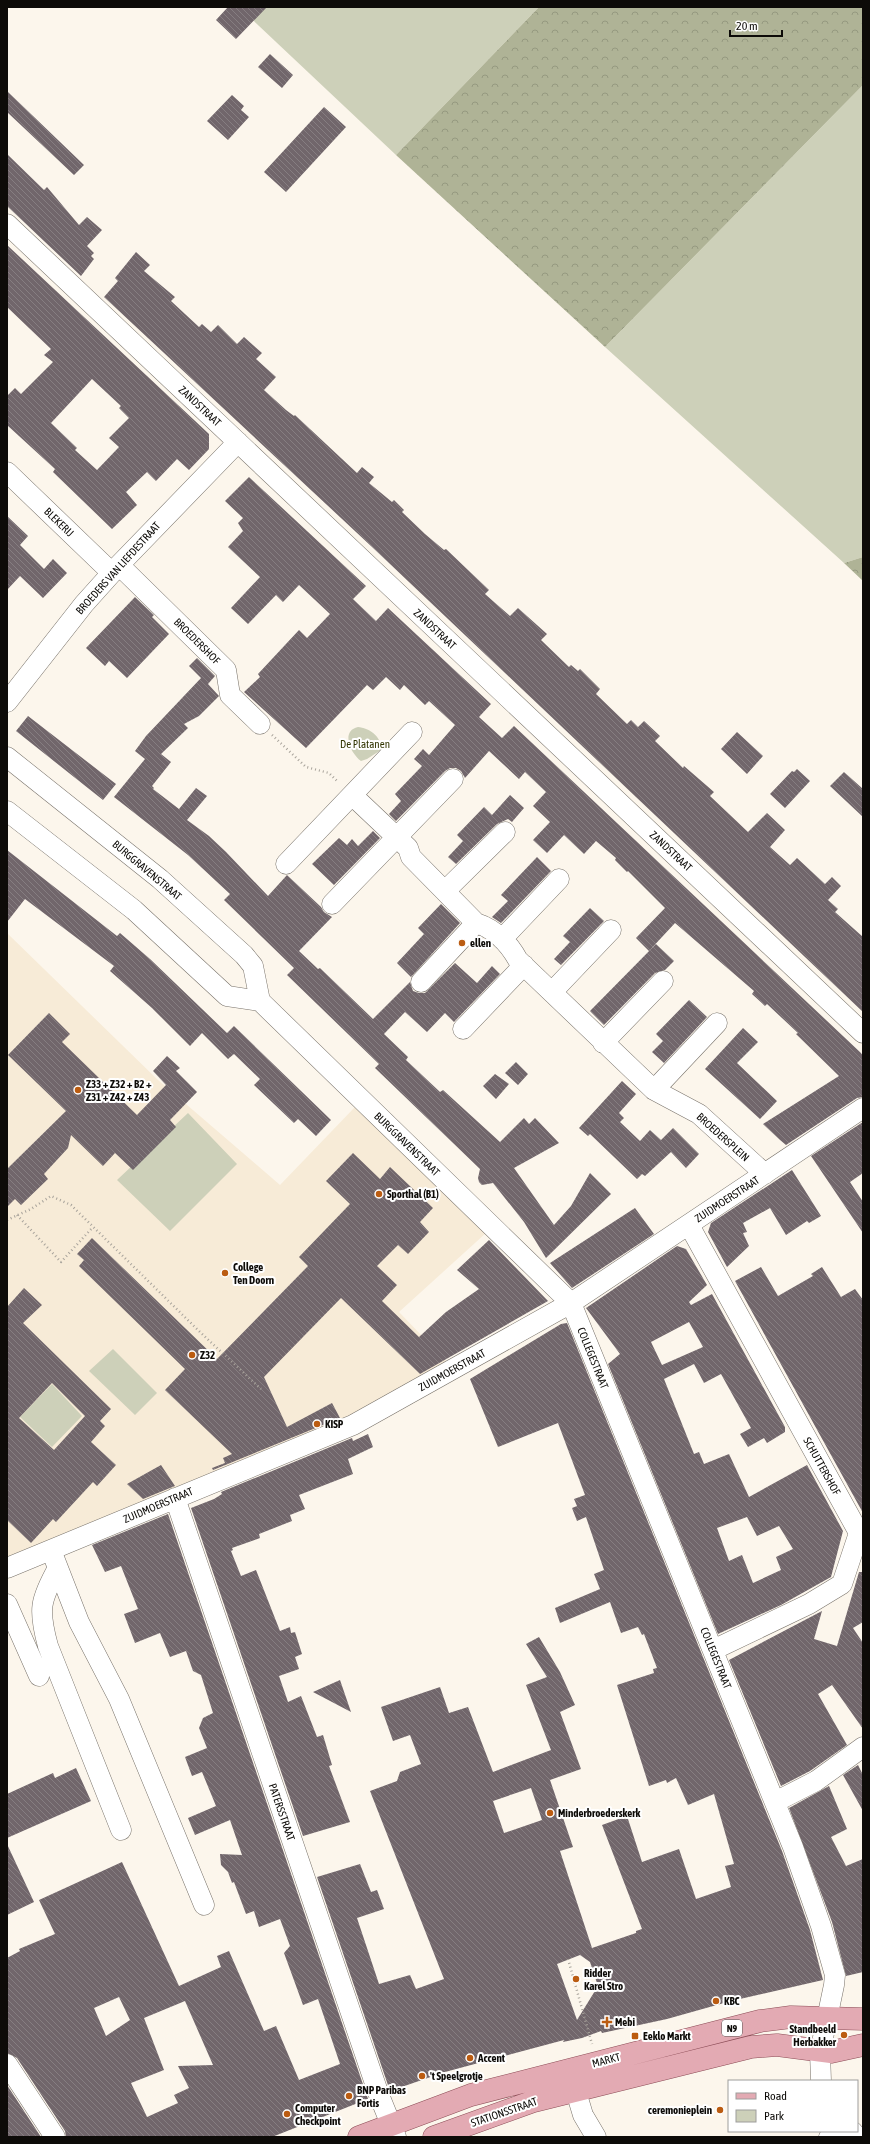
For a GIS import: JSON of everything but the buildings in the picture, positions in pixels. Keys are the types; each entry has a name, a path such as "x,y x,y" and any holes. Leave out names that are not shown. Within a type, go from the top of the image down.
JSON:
{"main road":[{"name":"MARKT","path":"393,2131 471,2095 760,2021 791,2017 863,2019"},
{"name":"MARKT","path":"575,2091 751,2047 777,2045 820,2052 844,2050 863,2045"},
{"name":"STATIONSSTRAAT","path":"434,2137 509,2109 575,2091"},
{"name":"N9","path":"358,2137 393,2131"}],"street":[{"name":"ZANDSTRAAT","path":"7,224 863,1033"},
{"name":"BROEDERS VAN LIEFDESTRAAT","path":"7,702 84,604 238,442"},
{"name":"BLEKERIJ","path":"7,472 116,569"},
{"name":"BROEDERSHOF","path":"116,569 226,670 230,695 260,724"},
{"path":"286,864 412,732"},
{"name":"BURGGRAVENSTRAAT","path":"7,757 160,878 244,956 254,966 260,1001 571,1303"},
{"path":"332,904 453,779"},
{"name":"BROEDERSPLEIN","path":"352,795 408,848 410,857 476,922 489,927 511,947 524,965 603,1043 654,1090 699,1114 765,1174"},
{"path":"7,811 134,910 227,996 260,1001"},
{"path":"445,891 505,832"},
{"path":"502,939 559,879"},
{"path":"421,982 476,922"},
{"path":"552,992 611,930"},
{"path":"463,1029 524,965"},
{"path":"603,1043 663,981"},
{"path":"654,1090 717,1023"},
{"name":"ZUIDMOERSTRAAT","path":"7,1568 55,1559 175,1498 353,1425 571,1303 863,1108"},
{"name":"SCHUTTERSHOF","path":"688,1225 859,1533 842,1584 809,1604 713,1650"},
{"name":"COLLEGESTRAAT","path":"571,1303 793,1847 818,1919 834,1975 834,1985 827,2018"},
{"name":"PATERSSTRAAT","path":"175,1498 379,2095 393,2131"},
{"path":"55,1559 48,1586 41,1604 41,1622 48,1646 121,1830"},
{"path":"55,1559 79,1622 119,1699 204,1905"},
{"path":"7,1604 39,1676"},
{"path":"775,1802 860,1756"},
{"path":"821,2080 820,2052 827,2018"},
{"path":"7,2064 55,2137"},
{"path":"570,2069 583,2115 596,2137"}],"path":[{"path":"260,724 306,767 329,773 352,795"},
{"path":"7,1220 17,1216 51,1196 70,1205 262,1389"},
{"path":"17,1216 61,1262 93,1227"},
{"path":"568,1959 598,2062"}],"shaded area":[{"name":"College Ten Doorn","path":"7,933 158,1080 280,1185 355,1107 486,1233 399,1312 448,1363 350,1422 7,1560"}],"green space":[{"path":"239,7 539,7 396,155"},
{"path":"539,7 863,7 863,85 605,347 396,155"},
{"path":"863,85 863,557 844,563 605,347"},
{"path":"863,557 863,581 844,563"},
{"name":"De Platanen","path":"358,727 366,729 374,734 381,745 381,750 361,761 357,758 351,748 348,738 349,733"},
{"path":"188,1113 237,1164 170,1231 117,1180"},
{"path":"113,1349 157,1393 135,1415 89,1371"},
{"path":"52,1384 82,1416 52,1447 20,1417"}],"place":[{"name":"ellen","path":"462,943"},
{"name":"Z33 + Z32 + B2 + Z31 + Z42 + Z43","path":"78,1090"},
{"name":"Sporthal (B1)","path":"379,1194"},
{"name":"College Ten Doorn","path":"225,1273"},
{"name":"Z32","path":"192,1355"},
{"name":"KISP","path":"317,1424"},
{"name":"Minderbroederskerk","path":"550,1813"},
{"name":"Ridder Karel Stro","path":"576,1979"},
{"name":"KBC","path":"716,2001"},
{"name":"Mebi","path":"607,2022"},
{"name":"Standbeeld Herbakker","path":"844,2035"},
{"name":"Eeklo Markt","path":"635,2036"},
{"name":"Accent","path":"470,2058"},
{"name":"'t Speelgrotje","path":"422,2076"},
{"name":"BNP Paribas Fortis","path":"349,2096"},
{"name":"ceremonieplein","path":"720,2110"},
{"name":"Computer Checkpoint","path":"287,2114"}]}
